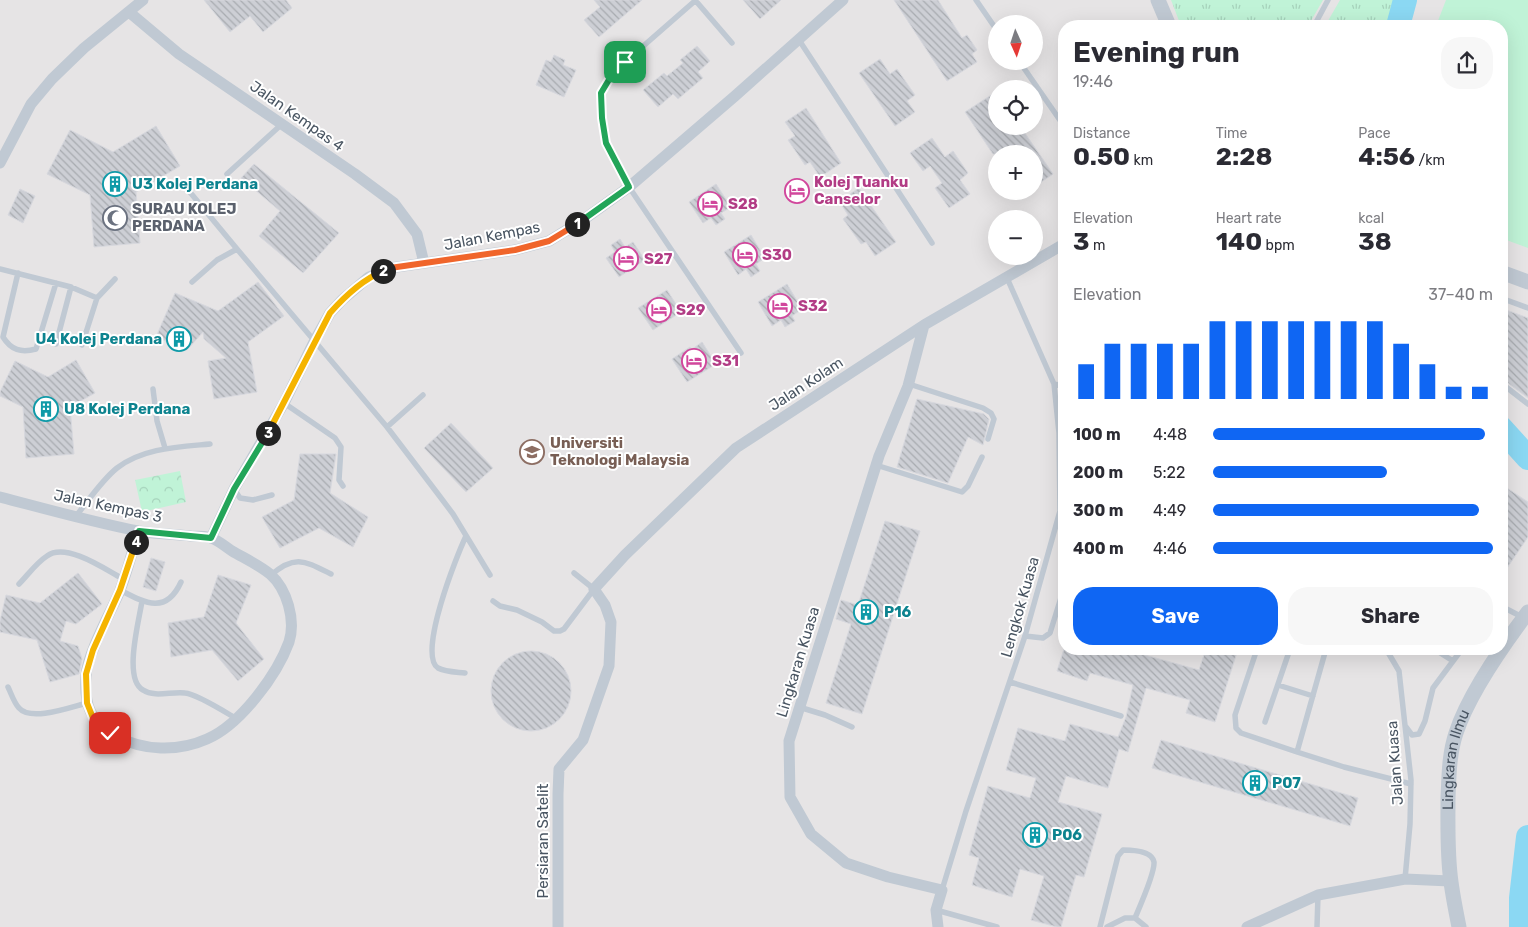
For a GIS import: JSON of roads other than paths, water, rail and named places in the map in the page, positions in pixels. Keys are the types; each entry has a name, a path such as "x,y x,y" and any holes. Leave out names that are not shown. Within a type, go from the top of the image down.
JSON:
{"street":[{"path":"0,163 31,104 52,79 84,48 143,0"},
{"name":"Jalan Kempas","path":"211,538 234,489 284,403 330,313 369,277 390,268 463,259 515,250 549,241 583,220 629,187 843,0"},
{"path":"1158,0 1166,20"},
{"name":"Jalan Kempas 4","path":"129,12 179,54 394,203 417,234 424,263"},
{"name":"Jalan Kolam","path":"594,589 626,555 736,448 924,325 1058,248"},
{"path":"1508,275 1528,282"},
{"name":"Lingkaran Kuasa","path":"924,325 909,384 876,464 789,741 790,797 810,834 846,863 888,877 942,890"},
{"name":"Jalan Kempas 3","path":"0,497 139,531 211,538"},
{"path":"139,531 121,584 93,650 86,674 87,703 93,718 110,733 127,742 149,748 169,748 206,740 219,733 237,719 249,705 275,670 289,641 292,625 289,606 283,591 271,575 211,538"},
{"name":"Persiaran Satelit","path":"558,927 559,769 583,740 609,666 611,622 605,604 594,589"},
{"name":"Lingkaran Ilmu","path":"1508,641 1526,615"},
{"name":"Lingkaran Ilmu","path":"1459,927 1450,881 1448,848 1448,785 1451,755 1456,732 1470,701 1499,655"},
{"path":"1247,927 1318,896 1405,879 1450,881"},
{"path":"938,927 936,910 942,890"}],"lane":[{"path":"732,43 696,0 625,62 610,78 601,93 606,143 629,187 741,353"},
{"path":"976,0 988,17"},
{"path":"1317,20 1328,0"},
{"path":"798,40 932,243"},
{"path":"1025,70 1058,117"},
{"path":"227,174 282,124"},
{"path":"189,191 387,428 453,514 490,575"},
{"path":"192,282 217,260 237,249"},
{"path":"0,269 71,287 97,298"},
{"path":"18,273 3,337 7,344 18,351 36,349 56,283"},
{"name":"Lengkok Kuasa","path":"1007,278 1054,384 1058,423"},
{"path":"82,345 97,298 115,279"},
{"path":"56,344 71,287"},
{"path":"1508,301 1528,308"},
{"path":"909,384 983,408 992,413 994,419 988,439"},
{"path":"1054,384 1058,385"},
{"path":"1508,388 1528,404"},
{"path":"152,389 157,421 165,448"},
{"path":"387,428 423,395"},
{"path":"284,403 335,438 340,447 339,480 343,486"},
{"path":"76,516 115,469 131,458 165,448 210,444"},
{"path":"876,464 962,492 968,486 982,457"},
{"path":"234,489 240,498 253,500 272,495"},
{"name":"Lengkok Kuasa","path":"942,890 966,811 1025,636 1058,526"},
{"path":"465,673 438,668 434,663 432,648 434,626 466,536"},
{"path":"19,584 47,555 58,551 68,552 87,560 142,601 161,603 168,600 176,594 181,582"},
{"path":"271,575 282,566 293,561 309,563 331,574"},
{"name":"Persiaran Satelit","path":"574,573 594,589"},
{"path":"493,601 500,606 517,610 542,622 554,631 560,631 564,629 594,589"},
{"path":"142,601 132,665 136,684 144,691 164,694 186,692 237,719"},
{"path":"1025,636 1043,638 1050,633 1058,607"},
{"path":"1508,609 1526,615"},
{"path":"1255,655 1235,715 1236,728 1241,732 1297,752 1344,767 1411,784"},
{"path":"1266,722 1288,655"},
{"path":"1297,752 1324,655"},
{"name":"Jalan Kuasa","path":"1390,655 1399,671 1411,784 1410,824 1405,879"},
{"path":"1444,655 1453,661"},
{"path":"1405,726 1412,735 1419,734 1425,721 1433,688 1458,655"},
{"path":"1010,682 1121,716"},
{"path":"1278,684 1313,696"},
{"path":"8,687 19,709 28,714 39,714 87,703"},
{"path":"799,707 852,727"},
{"path":"1100,927 1118,856 1123,850 1146,854 1152,857 1154,862 1153,871 1135,918"},
{"path":"1317,927 1318,896"},
{"path":"936,910 997,927"},
{"path":"1108,927 1125,918 1135,918 1146,927"}],"waterway":[{"path":"1400,20 1405,0"},
{"path":"1508,436 1528,458"},
{"path":"1521,927 1521,898 1528,837"}],"place":[{"name":"U3 Kolej Perdana","path":"115,184"},
{"name":"Kolej Tuanku Canselor","path":"797,191"},
{"name":"S28","path":"710,204"},
{"name":"SURAU KOLEJ PERDANA","path":"115,218"},
{"name":"S30","path":"745,255"},
{"name":"S27","path":"626,259"},
{"name":"S32","path":"780,306"},
{"name":"S29","path":"659,310"},
{"name":"U4 Kolej Perdana","path":"179,339"},
{"name":"S31","path":"694,361"},
{"name":"U8 Kolej Perdana","path":"46,409"},
{"name":"Universiti Teknologi Malaysia","path":"532,452"},
{"name":"P16","path":"866,612"},
{"name":"P07","path":"1255,783"},
{"name":"P06","path":"1035,835"}]}
